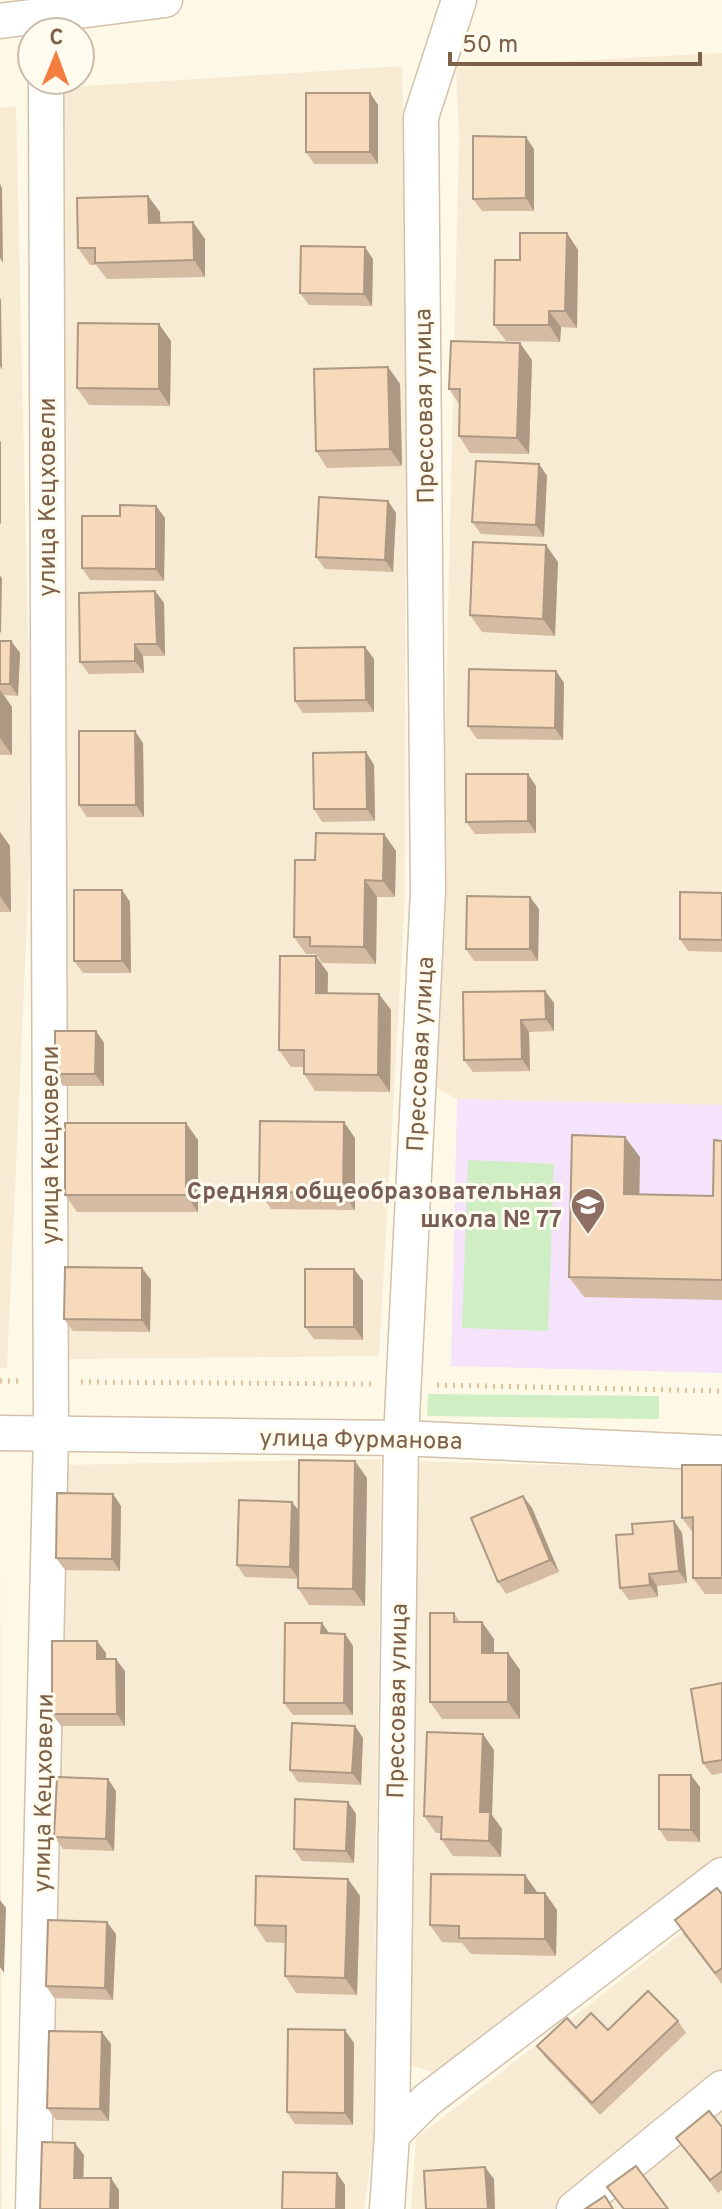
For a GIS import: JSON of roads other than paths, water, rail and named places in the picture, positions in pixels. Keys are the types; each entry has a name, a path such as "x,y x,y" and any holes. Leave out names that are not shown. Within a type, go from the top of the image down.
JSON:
{"street":[{"path":"82,16 165,0"},
{"name":"Прессовая улица","path":"387,2209 392,2135 401,1438 428,891 421,117 459,0"},
{"name":"улица Кецховели","path":"33,2209 51,1435 46,96"},
{"name":"улица Фурманова","path":"0,1433 401,1438 722,1453"},
{"path":"392,2135 427,2100 722,1875"},
{"path":"574,2209 722,2088"}],"place":[{"name":"Средняя общеобразовательная школа № 77","path":"588,1236"}]}
